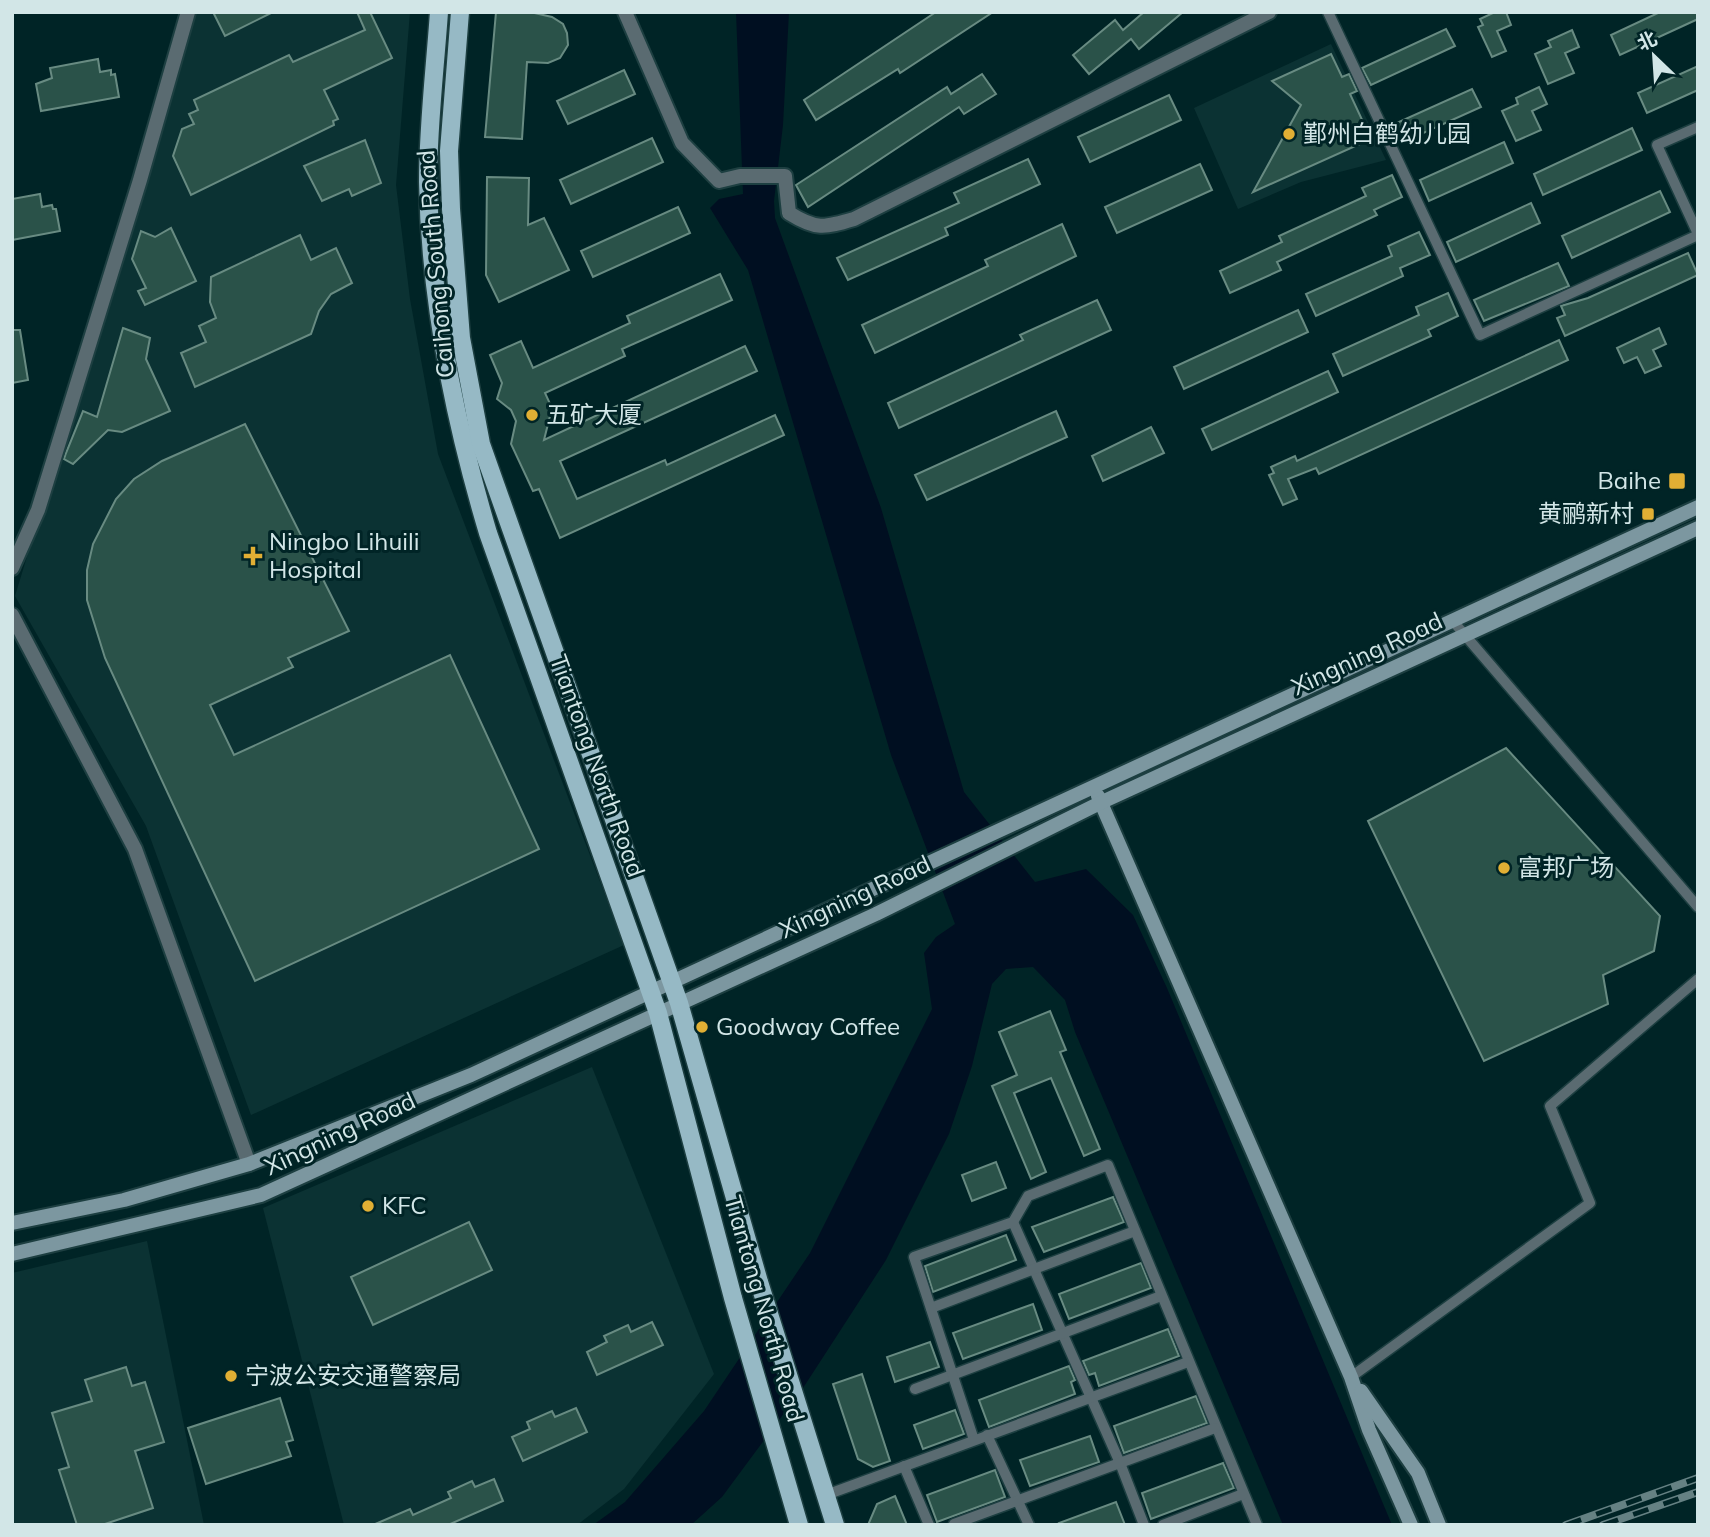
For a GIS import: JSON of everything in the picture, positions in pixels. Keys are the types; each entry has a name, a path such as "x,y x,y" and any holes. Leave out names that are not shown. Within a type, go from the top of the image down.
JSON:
{"main road":[{"name":"Tiantong North Road","path":"439,12 428,185 440,339 464,452 488,533 652,992 741,1325 799,1525"},
{"name":"Caihong South Road","path":"460,12 449,151 451,209 461,338 481,444 671,982"},
{"name":"Xingning Road","path":"12,1223 124,1200 249,1164 471,1075 867,894 1093,785 1698,507"},
{"name":"Xingning Road","path":"12,1254 261,1195 876,914 1102,802 1698,528"},
{"path":"1093,785 1351,1377 1369,1430 1410,1525"},
{"name":"Tiantong North Road","path":"671,982 759,1282 835,1525"},
{"path":"1351,1377 1418,1474 1439,1525"}],"street":[{"path":"12,568 42,497 140,180 188,12"},
{"path":"625,12 682,143 719,181 740,176 785,176 789,214 810,226 829,227 854,219 1269,12"},
{"path":"12,615 135,849 249,1164"}],"lane":[{"path":"1328,12 1480,335 1698,235 1657,145 1698,127"},
{"path":"1452,620 1698,907"},
{"path":"1351,1377 1590,1203 1549,1106 1698,979"},
{"path":"974,1440 914,1256 1013,1222 1028,1196 1108,1165 1257,1525"},
{"path":"1013,1222 1120,1463 1144,1525"},
{"path":"931,1308 1135,1231"},
{"path":"915,1389 1063,1336 1161,1296"},
{"path":"826,1494 1188,1362"},
{"path":"954,1524 1215,1427"},
{"path":"987,1435 1030,1525"},
{"path":"904,1466 929,1525"},
{"path":"1163,1525 1243,1494"}],"shaded area":[{"name":"Ningbo Lihuili Hospital","path":"193,12 410,12 396,185 410,299 438,454 624,945 251,1115 146,826 15,596"},
{"name":"鄞州白鹤幼儿园","path":"1331,44 1386,160 1301,182 1238,209 1194,108"},
{"path":"592,1067 714,1374 624,1489 577,1525 344,1525 263,1208"},
{"path":"147,1241 204,1525 12,1525 12,1273"}],"water":[{"path":"736,12 789,12 783,125 774,201 775,218 881,508 964,792 1035,882 1086,869 1133,915 1167,988 1392,1525 1283,1525 1075,1032 1065,1000 1033,967 1006,969 992,984 972,1066 949,1134 886,1260 805,1385 722,1497 691,1525 593,1525 625,1502 704,1411 810,1253 932,1009 924,953 936,937 955,924 891,755 748,270 710,208 719,199 743,194"}],"building":[{"path":"213,12 273,12 225,36"},
{"path":"357,12 370,12 392,58 324,90 338,119 333,121 334,125 191,195 173,156 182,129 194,124 189,114 198,110 194,100 289,55 293,62 365,30"},
{"path":"496,12 530,12 552,17 563,24 567,33 568,45 560,58 548,63 527,62 522,139 485,137"},
{"path":"936,12 993,12 900,73 898,69 816,120 804,100"},
{"path":"1144,12 1183,12 1139,49 1131,39 1089,74 1073,55 1115,20 1123,30"},
{"path":"1495,12 1506,12 1511,25 1497,31 1506,51 1492,57 1478,27 1483,25 1480,19"},
{"path":"1660,12 1698,12 1698,19 1620,55 1611,35"},
{"path":"1446,29 1455,46 1371,85 1362,68"},
{"path":"1572,30 1579,47 1565,53 1574,73 1548,84 1535,54 1551,47 1548,41"},
{"path":"1331,54 1342,77 1349,74 1357,91 1350,94 1371,139 1253,192 1301,105 1272,81"},
{"path":"98,59 100,72 111,70 111,75 115,74 119,97 41,111 36,84 52,78 50,68"},
{"path":"1698,66 1698,90 1647,113 1638,93"},
{"path":"624,70 635,94 568,124 557,101"},
{"path":"982,74 996,94 964,114 959,107 808,207 796,185 947,87 951,94"},
{"path":"1539,87 1547,104 1532,111 1541,130 1516,141 1502,111 1518,104 1516,98"},
{"path":"1472,89 1481,107 1399,144 1390,126"},
{"path":"1169,95 1181,120 1090,162 1078,137"},
{"path":"1632,128 1642,150 1543,195 1534,174"},
{"path":"652,138 663,162 571,204 560,180"},
{"path":"365,140 381,183 352,196 349,189 322,201 304,166"},
{"path":"1504,142 1513,163 1429,201 1420,180"},
{"path":"1028,159 1040,184 945,228 948,235 848,280 837,258 959,203 954,193"},
{"path":"1200,164 1212,190 1117,233 1105,207"},
{"path":"1392,175 1402,197 1374,210 1377,215 1277,262 1281,270 1230,293 1220,271 1282,242 1279,236 1366,196 1362,188"},
{"path":"487,177 529,178 528,225 544,218 569,270 499,302 486,275"},
{"path":"1660,191 1670,212 1572,258 1562,236"},
{"path":"40,194 42,207 52,205 53,209 56,209 60,231 12,240 12,199"},
{"path":"1531,203 1540,223 1456,262 1447,242"},
{"path":"678,207 690,233 593,277 581,251"},
{"path":"1062,224 1076,256 875,353 862,325 988,266 985,260"},
{"path":"171,228 196,281 145,305 138,291 146,288 132,259 141,231 155,237"},
{"path":"1419,232 1430,255 1400,268 1403,276 1316,316 1306,294 1392,256 1388,246"},
{"path":"300,235 311,260 336,248 352,283 331,294 319,311 311,334 195,387 181,353 206,342 199,326 216,318 210,302 211,277"},
{"path":"1688,253 1698,275 1565,336 1557,318 1565,315 1561,306 1588,298"},
{"path":"1558,263 1569,286 1484,321 1474,300"},
{"path":"720,274 732,300 622,349 625,356 545,393 552,408 544,440 745,346 757,371 560,461 577,499 665,460 667,465 775,415 784,435 560,538 539,489 533,491 511,444 516,421 511,410 497,399 502,383 490,355 521,341 533,368 630,323 627,316"},
{"path":"1448,293 1458,316 1428,330 1431,336 1343,376 1333,354 1419,315 1416,307"},
{"path":"1097,300 1111,330 899,428 888,403 1023,340 1020,335"},
{"path":"1298,310 1308,332 1184,389 1174,367"},
{"path":"123,328 150,338 146,359 170,411 122,432 108,430 73,464 64,459 66,453 83,411 97,417"},
{"path":"1659,328 1666,344 1653,350 1661,366 1645,373 1637,357 1624,363 1617,348"},
{"path":"12,330 20,330 28,380 12,383"},
{"path":"1559,340 1568,360 1319,474 1316,468 1288,479 1297,499 1283,505 1269,475 1274,473 1271,467 1295,456 1297,461"},
{"path":"1328,371 1338,392 1212,450 1202,429"},
{"path":"1056,411 1067,437 927,500 915,475"},
{"path":"245,424 349,631 288,658 293,667 210,705 234,755 450,655 539,849 255,981 105,658 87,600 87,570 93,544 116,499 134,479 162,461"},
{"path":"1151,427 1164,453 1103,481 1092,456"},
{"name":"富邦广场","path":"1506,748 1660,916 1654,951 1603,975 1608,1004 1484,1061 1368,821"},
{"path":"1050,1011 1066,1050 1060,1052 1100,1149 1084,1156 1051,1078 1014,1093 1046,1172 1031,1179 992,1086 1017,1075 999,1032"},
{"path":"996,1162 1006,1188 972,1201 962,1175"},
{"path":"1113,1197 1124,1222 1044,1252 1032,1227"},
{"path":"469,1222 492,1270 373,1325 351,1277"},
{"path":"1006,1235 1016,1260 933,1292 925,1266"},
{"path":"1141,1263 1151,1288 1069,1319 1059,1294"},
{"path":"1033,1304 1042,1330 963,1359 953,1333"},
{"path":"652,1322 663,1345 597,1375 587,1352 607,1342 604,1336 628,1325 631,1332"},
{"path":"1168,1329 1179,1356 1099,1386 1095,1373 1089,1375 1083,1361"},
{"path":"930,1342 939,1367 895,1382 887,1357"},
{"path":"1069,1366 1075,1380 1071,1382 1075,1394 989,1427 979,1400"},
{"path":"126,1367 132,1386 145,1382 164,1442 135,1451 153,1508 102,1525 77,1525 59,1470 69,1467 52,1413 92,1401 85,1380"},
{"path":"862,1374 890,1461 873,1467 858,1459 833,1384"},
{"path":"1196,1396 1207,1423 1124,1453 1114,1426"},
{"path":"280,1398 293,1440 286,1442 291,1456 206,1484 188,1428"},
{"path":"576,1408 587,1432 523,1461 512,1437 530,1429 527,1422 552,1411 555,1417"},
{"path":"955,1410 964,1434 923,1449 914,1425"},
{"path":"1090,1436 1099,1462 1030,1486 1020,1460"},
{"path":"1223,1463 1234,1488 1151,1519 1142,1493"},
{"path":"995,1470 1005,1497 937,1522 927,1495"},
{"path":"494,1479 503,1501 448,1525 373,1525 410,1509 413,1515 451,1498 448,1492 472,1481 475,1487"},
{"path":"895,1496 907,1525 868,1525 877,1504"},
{"path":"1116,1502 1125,1525 1059,1523"}],"railway":[{"path":"1566,1525 1698,1478"},
{"path":"1603,1525 1698,1492"}],"place":[{"name":"鄞州白鹤幼儿园","path":"1289,134"},
{"name":"五矿大厦","path":"532,415"},
{"name":"Baihe","path":"1677,481"},
{"name":"黄鹂新村","path":"1648,514"},
{"name":"Ningbo Lihuili Hospital","path":"253,556"},
{"name":"富邦广场","path":"1504,868"},
{"name":"Goodway Coffee","path":"702,1027"},
{"name":"KFC","path":"368,1206"},
{"name":"宁波公安交通警察局","path":"231,1376"}]}
